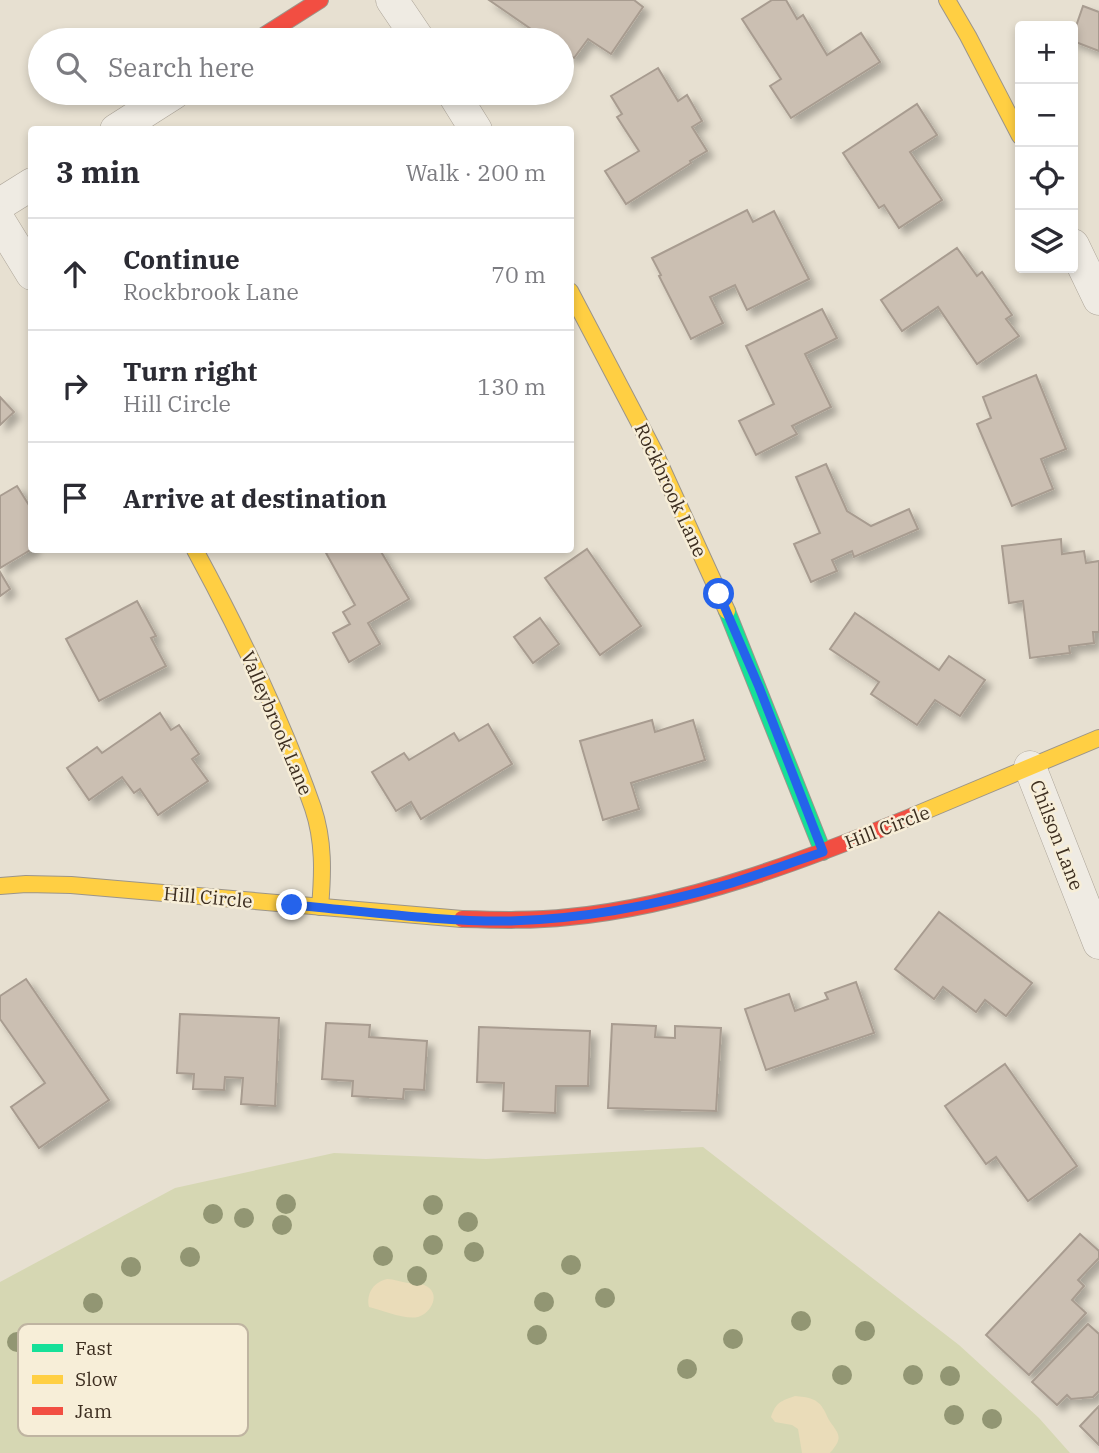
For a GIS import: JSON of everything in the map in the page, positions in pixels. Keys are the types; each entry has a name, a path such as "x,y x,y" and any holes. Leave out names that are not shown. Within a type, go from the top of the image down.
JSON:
{"street":[{"path":"276,28 320,0"},
{"path":"392,0 411,28"},
{"path":"947,0 1015,126"},
{"path":"122,126 155,105"},
{"path":"460,105 474,126"},
{"path":"0,204 28,186"},
{"path":"0,222 28,268"},
{"path":"1078,255 1099,299"},
{"name":"Rockbrook Lane","path":"574,297 622,387 709,570 759,687 823,852"},
{"name":"Valleybrook Lane","path":"197,553 275,712 311,801 323,856 320,907"},
{"name":"Hill Circle","path":"0,886 71,885 441,918 511,921 570,917 659,902 731,883 823,852 1099,738"},
{"name":"Chilson Lane","path":"1030,767 1099,943"}],"green space":[{"path":"703,1147 959,1345 1039,1418 1070,1453 0,1453 0,1282 175,1188 334,1153 486,1159"}],"sand":[{"path":"387,1279 422,1284 429,1288 434,1297 431,1307 423,1315 413,1318 369,1307 372,1289"},
{"path":"795,1396 808,1398 822,1406 838,1436 830,1453 802,1453 798,1429 775,1422 771,1417 780,1403"}],"building":[{"path":"489,0 634,0 643,7 611,54 588,39 574,58 574,28 530,28"},
{"path":"772,0 786,0 797,19 803,15 827,55 861,33 880,62 791,118 770,86 781,79 742,19"},
{"path":"1083,6 1099,12 1099,51 1078,43 1078,21"},
{"path":"658,68 678,101 687,95 702,121 692,127 707,151 626,204 605,171 639,151 617,117 622,114 611,96"},
{"path":"917,104 937,135 910,152 942,200 899,228 884,205 879,208 843,153"},
{"path":"747,210 753,222 774,211 809,279 747,310 735,285 710,297 723,323 691,339 652,258"},
{"path":"957,248 977,276 982,272 1012,315 1006,319 1019,336 977,364 938,307 902,331 881,300"},
{"path":"822,309 837,338 805,354 831,407 792,426 797,434 756,455 739,421 774,404 746,346"},
{"path":"1036,375 1066,449 1041,459 1053,489 1012,506 977,424 991,418 983,397"},
{"path":"0,397 14,412 0,425"},
{"path":"826,464 847,511 871,526 909,509 918,529 854,557 852,551 832,560 837,571 811,582 794,544 820,533 796,477"},
{"path":"17,486 28,504 28,551 0,568 0,496"},
{"path":"1061,539 1062,554 1084,551 1086,563 1099,561 1099,632 1093,632 1094,643 1069,646 1070,653 1030,658 1023,601 1009,603 1002,546"},
{"path":"587,549 641,626 600,655 545,578"},
{"path":"326,553 382,553 409,599 368,623 380,644 349,662 333,633 350,624 343,612 355,605"},
{"path":"0,572 10,589 0,596"},
{"path":"137,601 156,636 151,638 166,666 99,701 66,639"},
{"path":"855,613 939,670 949,656 985,680 960,716 935,700 917,725 871,694 879,682 830,649"},
{"path":"540,618 559,644 533,663 514,637"},
{"path":"160,713 171,730 179,725 199,754 192,759 208,781 158,815 140,789 134,793 122,777 89,800 67,768 97,747 102,753"},
{"path":"652,720 655,732 693,720 705,760 631,783 639,809 603,820 580,741"},
{"path":"488,724 512,764 421,819 411,802 396,811 372,772 404,753 409,760 454,733 459,741"},
{"path":"939,912 1032,983 1006,1016 985,1000 976,1012 943,987 934,999 895,969"},
{"path":"26,979 109,1100 39,1148 11,1107 45,1083 0,1019 0,996"},
{"path":"856,982 874,1033 766,1070 745,1009 789,994 795,1011 828,999 825,993"},
{"path":"180,1014 279,1018 275,1106 241,1104 243,1078 225,1077 224,1090 193,1089 194,1074 177,1073"},
{"path":"326,1023 370,1025 369,1037 427,1041 424,1090 404,1089 403,1099 352,1096 353,1081 322,1079"},
{"path":"612,1024 656,1026 655,1037 675,1038 675,1026 721,1028 716,1111 608,1108"},
{"path":"479,1027 590,1031 588,1086 556,1086 555,1113 503,1111 504,1083 477,1082"},
{"path":"1005,1064 1077,1166 1028,1201 996,1157 986,1164 945,1106"},
{"path":"1080,1234 1099,1251 1099,1258 1078,1280 1084,1286 1072,1300 1086,1313 1029,1375 986,1335"},
{"path":"1088,1324 1099,1334 1099,1391 1093,1397 1071,1399 1067,1395 1057,1405 1032,1382"},
{"path":"1099,1406 1099,1445 1080,1426"}],"traffic: fast":[{"path":"727,611 823,852"}],"traffic: slow":[{"path":"947,0 1015,126"},
{"path":"574,299 654,451 727,611"},
{"path":"197,553 259,677 313,808 322,857 320,907"},
{"path":"913,816 1099,738"},
{"path":"0,886 71,885 462,919"}],"traffic: jam":[{"path":"276,28 320,0"},
{"path":"462,919 556,918 657,903 744,879 913,816"}],"route":[{"path":"292,905 441,918 511,921 570,917 659,902 731,883 823,852 759,687 719,594"}]}
